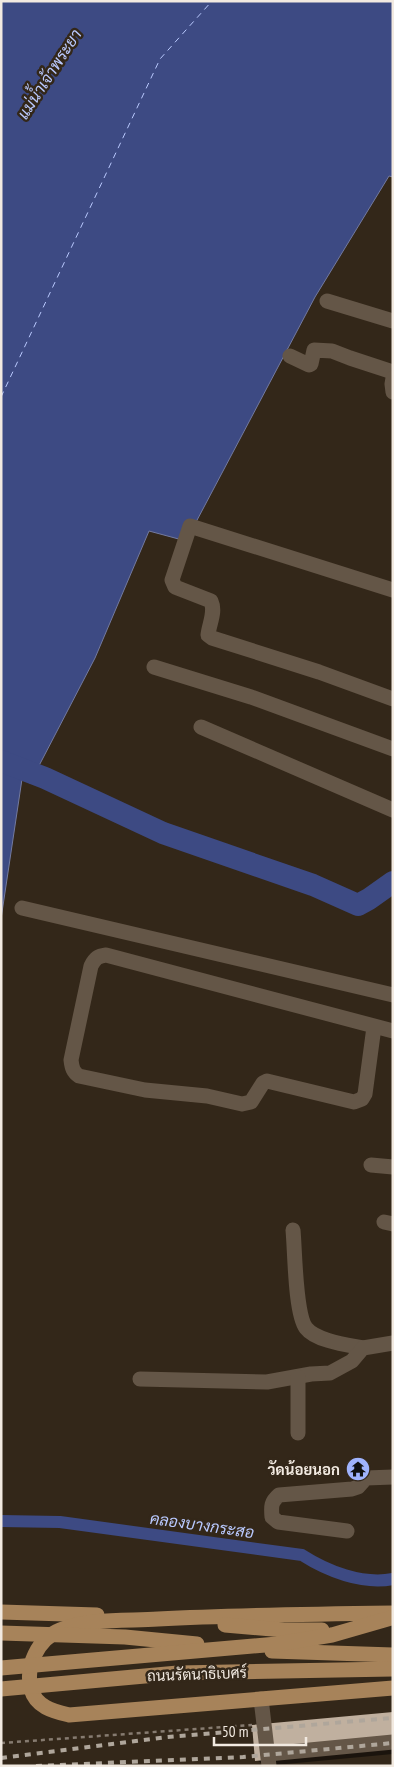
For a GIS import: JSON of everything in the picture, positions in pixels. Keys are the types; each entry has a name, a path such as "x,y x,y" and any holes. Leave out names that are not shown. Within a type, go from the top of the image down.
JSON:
{"main road":[{"path":"1,1612 122,1616 284,1630 393,1630"},
{"path":"393,1613 110,1621 74,1626 59,1630 46,1638 37,1650 30,1671 33,1695 42,1705 53,1711 69,1715 393,1688"},
{"name":"ถนนรัตนาธิเบศร์","path":"1,1668 305,1640 358,1629 393,1618"},
{"name":"ถนนรัตนาธิเบศร์","path":"1,1634 125,1637 290,1653 393,1655"},
{"name":"ถนนรัตนาธิเบศร์","path":"1,1689 178,1673 393,1669"}],"street":[{"path":"327,301 393,321"},
{"path":"290,356 310,365 314,350 332,351 393,372"},
{"path":"393,378 393,392"},
{"path":"393,590 190,526 172,580 175,586 211,601 213,606 208,635 212,638 319,672 393,699"},
{"path":"154,667 251,697 393,749"},
{"path":"201,727 393,810"},
{"path":"22,908 393,995"},
{"path":"374,1027 364,1094 362,1099 354,1102 267,1081 260,1087 251,1102 242,1104 207,1096 145,1090 88,1078 75,1073 71,1060 91,966 94,959 106,955 393,1031"},
{"path":"371,1164 393,1167"},
{"path":"293,1230 299,1310 306,1328 315,1335 330,1341 363,1348 393,1343"},
{"path":"140,1379 267,1382 330,1373 352,1360 363,1348"},
{"path":"298,1377 298,1433"},
{"path":"347,1531 278,1522 272,1517 271,1507 273,1501 280,1495 352,1489 358,1487 366,1478 393,1478"},
{"path":"261,1699 268,1760 393,1742"}],"path":[{"path":"1,1744 252,1725"}],"water":[{"name":"แม่น้ำเจ้าพระยา","path":"1,1 393,1 393,177 389,176 315,297 186,541 149,531 95,658 30,783 22,779 1,919"}],"building":[{"path":"393,1712 393,1748 255,1761 252,1725"}],"waterway":[{"path":"1,761 45,778 163,833 313,885 358,905 393,882"},
{"name":"คลองบางกระสอ","path":"1,1521 60,1522 302,1555 322,1566 345,1575 369,1580 393,1579"}],"ferry route":[{"path":"1,397 160,59 212,1"}],"railway":[{"path":"1,1758 167,1737 393,1718"},
{"path":"36,1766 243,1757 393,1743"}],"place":[{"name":"วัดน้อยนอก","path":"358,1469"}]}
